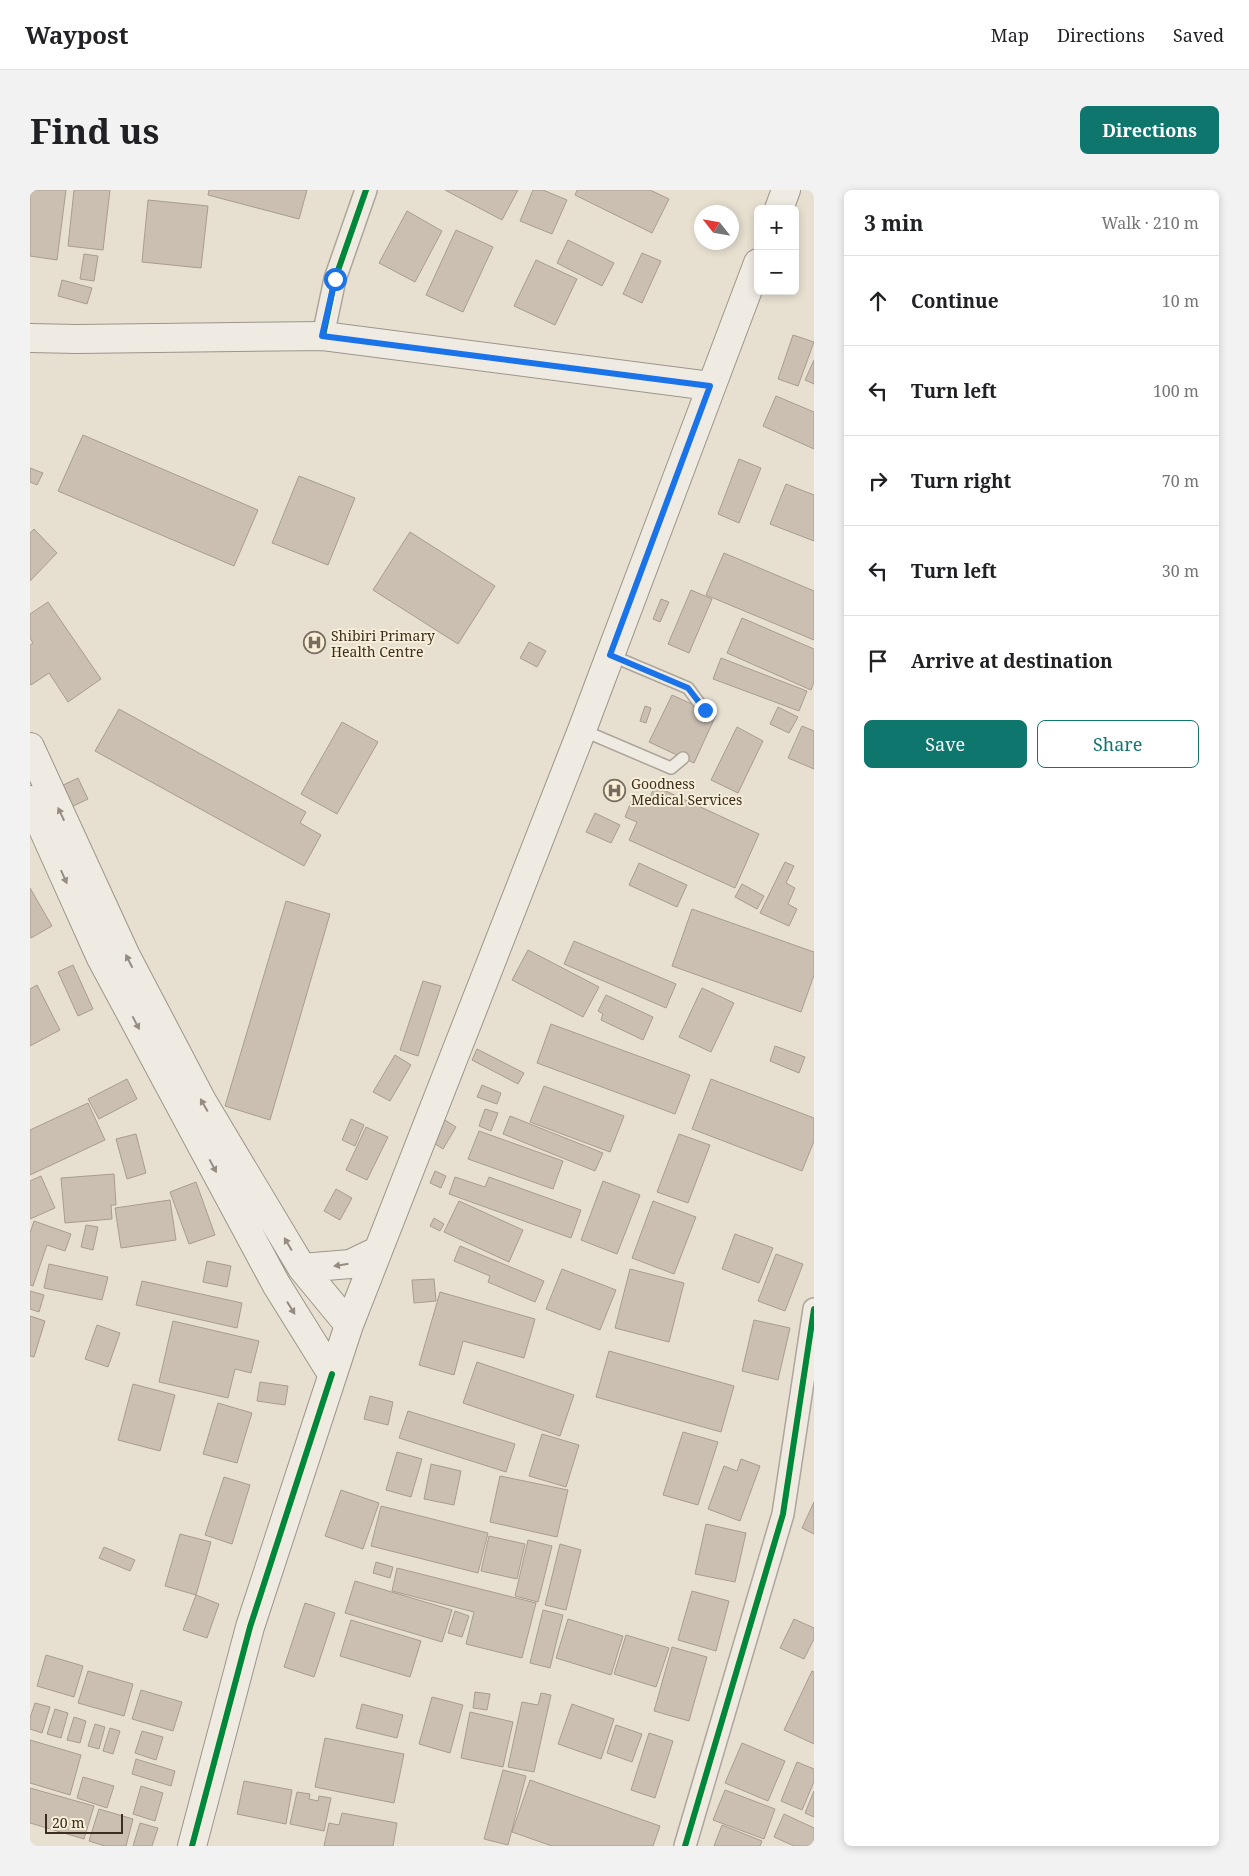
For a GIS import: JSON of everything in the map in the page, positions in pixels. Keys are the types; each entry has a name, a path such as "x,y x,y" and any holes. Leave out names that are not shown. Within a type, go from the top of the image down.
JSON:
{"main road":[{"path":"780,205 786,190"},
{"path":"192,1846 250,1626 349,1324 582,730 754,273"},
{"path":"30,338 322,336 710,386"},
{"path":"30,747 126,956 202,1101 302,1268 349,1324"},
{"path":"30,800 101,958 276,1284 332,1374"},
{"path":"302,1268 350,1264 377,1251"}],"street":[{"path":"322,336 335,279 366,190"},
{"path":"685,1846 783,1514 814,1309"}],"lane":[{"path":"610,655 688,688 705,710"},
{"path":"582,730 671,768 683,758"}],"building":[{"path":"30,190 66,190 57,260 30,256"},
{"path":"74,190 110,190 103,250 68,246"},
{"path":"209,190 307,190 299,219 208,195"},
{"path":"445,190 518,190 502,220"},
{"path":"533,190 543,190 567,200 552,234 520,221"},
{"path":"577,190 650,190 669,199 652,233 575,195"},
{"path":"148,200 208,206 201,268 142,262"},
{"path":"407,211 442,231 415,282 379,263"},
{"path":"456,230 493,247 463,312 426,295"},
{"path":"568,240 614,263 602,286 557,263"},
{"path":"642,253 661,261 642,303 623,294"},
{"path":"84,254 98,256 94,281 80,279"},
{"path":"536,260 577,279 555,325 514,306"},
{"path":"62,280 92,288 87,304 58,296"},
{"path":"793,335 814,342 798,386 778,379"},
{"path":"814,360 814,384 805,380"},
{"path":"776,396 814,412 814,449 763,426"},
{"path":"83,435 258,510 234,566 58,491"},
{"path":"739,459 761,468 739,523 718,514"},
{"path":"30,468 43,473 37,485 30,482"},
{"path":"299,476 355,498 328,565 272,543"},
{"path":"786,484 814,495 814,541 770,524"},
{"path":"34,529 57,553 30,581 30,533"},
{"path":"410,532 495,586 458,644 373,590"},
{"path":"724,553 814,591 814,640 706,595"},
{"path":"691,590 712,599 689,653 668,644"},
{"path":"661,599 669,602 660,622 653,619"},
{"path":"48,602 101,679 68,702 49,673 30,684 30,645 33,643 30,638 30,614"},
{"path":"742,618 814,649 814,682 811,690 727,653"},
{"path":"529,642 546,651 537,667 520,658"},
{"path":"721,658 807,691 799,711 713,679"},
{"path":"672,695 716,715 694,763 649,742"},
{"path":"645,706 651,708 646,723 640,721"},
{"path":"778,707 798,717 789,733 770,724"},
{"path":"119,709 306,812 300,823 321,835 304,866 95,751"},
{"path":"342,722 378,742 337,814 301,794"},
{"path":"802,726 814,731 814,769 788,758"},
{"path":"737,727 763,741 738,793 711,780"},
{"path":"78,778 88,799 67,809 57,788"},
{"path":"655,786 759,834 735,888 629,840 637,822 625,817 633,797 647,804"},
{"path":"595,813 620,825 611,843 586,832"},
{"path":"785,862 794,866 786,883 795,888 788,904 797,909 789,926 760,913"},
{"path":"639,863 687,885 677,907 629,885"},
{"path":"742,884 764,896 757,909 735,897"},
{"path":"30,888 52,926 31,938 30,936"},
{"path":"286,901 330,914 270,1120 225,1106"},
{"path":"692,909 814,952 814,975 801,1012 672,966"},
{"path":"574,941 676,984 666,1008 564,964"},
{"path":"528,950 599,987 583,1017 512,980"},
{"path":"73,965 93,1009 78,1016 58,972"},
{"path":"423,981 441,986 418,1056 400,1050"},
{"path":"37,985 60,1030 30,1046 30,989"},
{"path":"702,988 734,1003 711,1052 679,1037"},
{"path":"606,995 653,1017 643,1040 601,1020 603,1014 598,1011"},
{"path":"551,1024 690,1075 675,1114 537,1063"},
{"path":"775,1046 805,1057 799,1073 770,1061"},
{"path":"477,1049 524,1073 518,1084 472,1060"},
{"path":"395,1055 411,1065 390,1101 373,1092"},
{"path":"127,1079 137,1099 99,1119 88,1099"},
{"path":"711,1079 814,1118 814,1141 802,1171 692,1129"},
{"path":"482,1085 501,1093 497,1104 477,1097"},
{"path":"544,1086 624,1116 610,1152 530,1122"},
{"path":"88,1103 105,1140 30,1175 30,1130"},
{"path":"485,1109 498,1113 491,1131 479,1126"},
{"path":"510,1116 603,1153 595,1171 503,1134"},
{"path":"351,1119 364,1125 355,1146 342,1140"},
{"path":"445,1120 456,1127 443,1149 432,1142"},
{"path":"366,1127 388,1137 367,1180 346,1170"},
{"path":"479,1131 563,1161 553,1189 468,1159"},
{"path":"136,1134 146,1173 127,1179 116,1139"},
{"path":"679,1134 710,1145 688,1203 657,1192"},
{"path":"435,1171 446,1176 441,1188 430,1183"},
{"path":"114,1174 116,1205 111,1205 112,1219 65,1223 61,1178"},
{"path":"41,1176 55,1208 30,1219 30,1181"},
{"path":"455,1177 485,1187 489,1177 581,1210 571,1238 449,1194"},
{"path":"603,1181 640,1195 617,1254 581,1240"},
{"path":"196,1182 215,1235 189,1244 170,1192"},
{"path":"336,1189 352,1198 340,1220 324,1211"},
{"path":"170,1200 176,1240 121,1248 115,1208"},
{"path":"459,1201 523,1230 509,1262 444,1232"},
{"path":"653,1201 696,1217 674,1274 632,1258"},
{"path":"434,1218 444,1224 440,1231 430,1226"},
{"path":"34,1221 71,1234 65,1251 47,1245 33,1286 30,1285 30,1233"},
{"path":"86,1225 98,1227 93,1250 81,1247"},
{"path":"735,1234 773,1248 759,1283 722,1269"},
{"path":"460,1246 544,1281 535,1302 488,1282 490,1276 454,1261"},
{"path":"776,1254 803,1264 785,1311 758,1301"},
{"path":"207,1261 231,1266 227,1287 203,1282"},
{"path":"49,1264 108,1277 102,1300 44,1288"},
{"path":"562,1269 616,1290 600,1330 546,1309"},
{"path":"630,1269 684,1283 669,1342 615,1328"},
{"path":"434,1279 436,1301 414,1303 412,1280"},
{"path":"142,1281 242,1303 237,1328 136,1305"},
{"path":"30,1291 44,1295 39,1312 30,1309"},
{"path":"440,1292 535,1319 524,1358 463,1341 454,1375 419,1365"},
{"path":"30,1316 45,1321 34,1357 30,1356"},
{"path":"754,1320 790,1328 778,1380 742,1371"},
{"path":"173,1321 259,1341 251,1373 235,1369 228,1398 159,1382"},
{"path":"97,1325 120,1333 108,1367 85,1359"},
{"path":"609,1351 734,1386 721,1432 596,1397"},
{"path":"477,1362 574,1395 560,1436 463,1403"},
{"path":"260,1382 288,1386 285,1405 257,1401"},
{"path":"133,1384 175,1395 160,1451 118,1440"},
{"path":"370,1396 393,1402 388,1425 364,1419"},
{"path":"218,1403 252,1413 237,1463 203,1454"},
{"path":"408,1411 515,1444 506,1472 399,1438"},
{"path":"683,1432 718,1442 698,1505 663,1495"},
{"path":"542,1434 579,1445 566,1487 529,1476"},
{"path":"397,1452 422,1459 411,1497 386,1490"},
{"path":"741,1459 760,1466 740,1521 708,1509 724,1466 737,1471"},
{"path":"431,1464 461,1471 454,1505 424,1499"},
{"path":"500,1476 568,1490 557,1537 490,1522"},
{"path":"224,1477 250,1485 232,1544 205,1535"},
{"path":"341,1490 379,1503 363,1549 325,1536"},
{"path":"814,1502 814,1534 802,1528"},
{"path":"381,1506 488,1533 478,1573 371,1546"},
{"path":"706,1524 746,1533 735,1582 695,1574"},
{"path":"180,1534 211,1542 196,1595 165,1586"},
{"path":"489,1536 525,1544 517,1579 481,1571"},
{"path":"528,1540 552,1546 538,1602 515,1596"},
{"path":"560,1544 581,1550 566,1610 545,1605"},
{"path":"104,1547 135,1560 130,1571 99,1558"},
{"path":"376,1562 393,1567 390,1578 373,1573"},
{"path":"397,1568 536,1603 522,1658 466,1644 474,1612 392,1591"},
{"path":"355,1581 452,1610 442,1642 345,1613"},
{"path":"692,1591 729,1601 716,1651 678,1640"},
{"path":"196,1595 219,1604 207,1638 183,1630"},
{"path":"305,1603 335,1613 314,1677 284,1667"},
{"path":"543,1610 563,1615 550,1668 530,1663"},
{"path":"455,1611 469,1616 462,1637 448,1633"},
{"path":"568,1619 623,1636 611,1675 556,1658"},
{"path":"794,1619 814,1628 814,1639 804,1659 780,1648"},
{"path":"351,1620 421,1641 410,1677 340,1656"},
{"path":"626,1635 669,1648 656,1687 614,1674"},
{"path":"672,1647 707,1657 689,1721 654,1711"},
{"path":"46,1655 83,1666 74,1697 37,1686"},
{"path":"88,1671 133,1684 124,1716 78,1703"},
{"path":"812,1671 814,1672 814,1744 784,1730"},
{"path":"141,1690 182,1702 173,1731 132,1719"},
{"path":"475,1692 490,1694 487,1710 473,1708"},
{"path":"541,1693 551,1695 534,1772 508,1767 522,1702 538,1705"},
{"path":"432,1697 463,1705 450,1753 419,1744"},
{"path":"35,1703 50,1707 42,1733 30,1729 30,1718"},
{"path":"362,1704 403,1715 397,1738 356,1728"},
{"path":"572,1704 614,1719 601,1759 558,1744"},
{"path":"55,1709 68,1713 61,1738 47,1734"},
{"path":"470,1712 513,1722 503,1767 461,1758"},
{"path":"74,1717 86,1721 80,1743 67,1740"},
{"path":"95,1724 105,1727 99,1749 88,1746"},
{"path":"616,1725 642,1734 632,1762 607,1753"},
{"path":"110,1728 120,1731 113,1754 103,1751"},
{"path":"142,1731 163,1737 156,1760 135,1753"},
{"path":"649,1733 673,1741 655,1798 631,1790"},
{"path":"325,1738 404,1754 394,1803 315,1787"},
{"path":"30,1740 81,1755 70,1795 30,1783"},
{"path":"742,1743 785,1761 768,1801 725,1783"},
{"path":"136,1759 175,1771 171,1786 132,1774"},
{"path":"797,1762 814,1769 814,1782 802,1810 781,1801"},
{"path":"503,1770 526,1776 508,1845 484,1839"},
{"path":"83,1777 114,1786 107,1808 77,1798"},
{"path":"530,1780 660,1826 653,1846 552,1846 512,1832"},
{"path":"244,1781 292,1790 286,1824 237,1814"},
{"path":"141,1786 163,1793 155,1821 133,1814"},
{"path":"30,1788 94,1806 84,1839 30,1823"},
{"path":"725,1790 775,1809 764,1839 713,1820"},
{"path":"814,1791 814,1817 805,1813"},
{"path":"297,1792 310,1794 309,1799 318,1801 319,1796 331,1798 324,1831 290,1824"},
{"path":"99,1809 133,1819 126,1846 105,1846 89,1841"},
{"path":"342,1813 397,1823 393,1846 324,1846 329,1823 339,1825"},
{"path":"784,1814 814,1828 814,1846 794,1846 774,1837"},
{"path":"140,1823 158,1828 152,1846 133,1846"},
{"path":"722,1825 762,1841 760,1846 714,1846"}],"cycle path":[{"path":"323,336 335,279 366,190"},
{"path":"685,1846 783,1514 814,1309"},
{"path":"192,1846 250,1627 332,1374"}],"place":[{"name":"Shibiri Primary Health Centre","path":"315,643"},
{"name":"Goodness Medical Services","path":"615,791"}],"route":[{"path":"335,279 322,336 710,386 610,655 688,688 705,710"}]}
